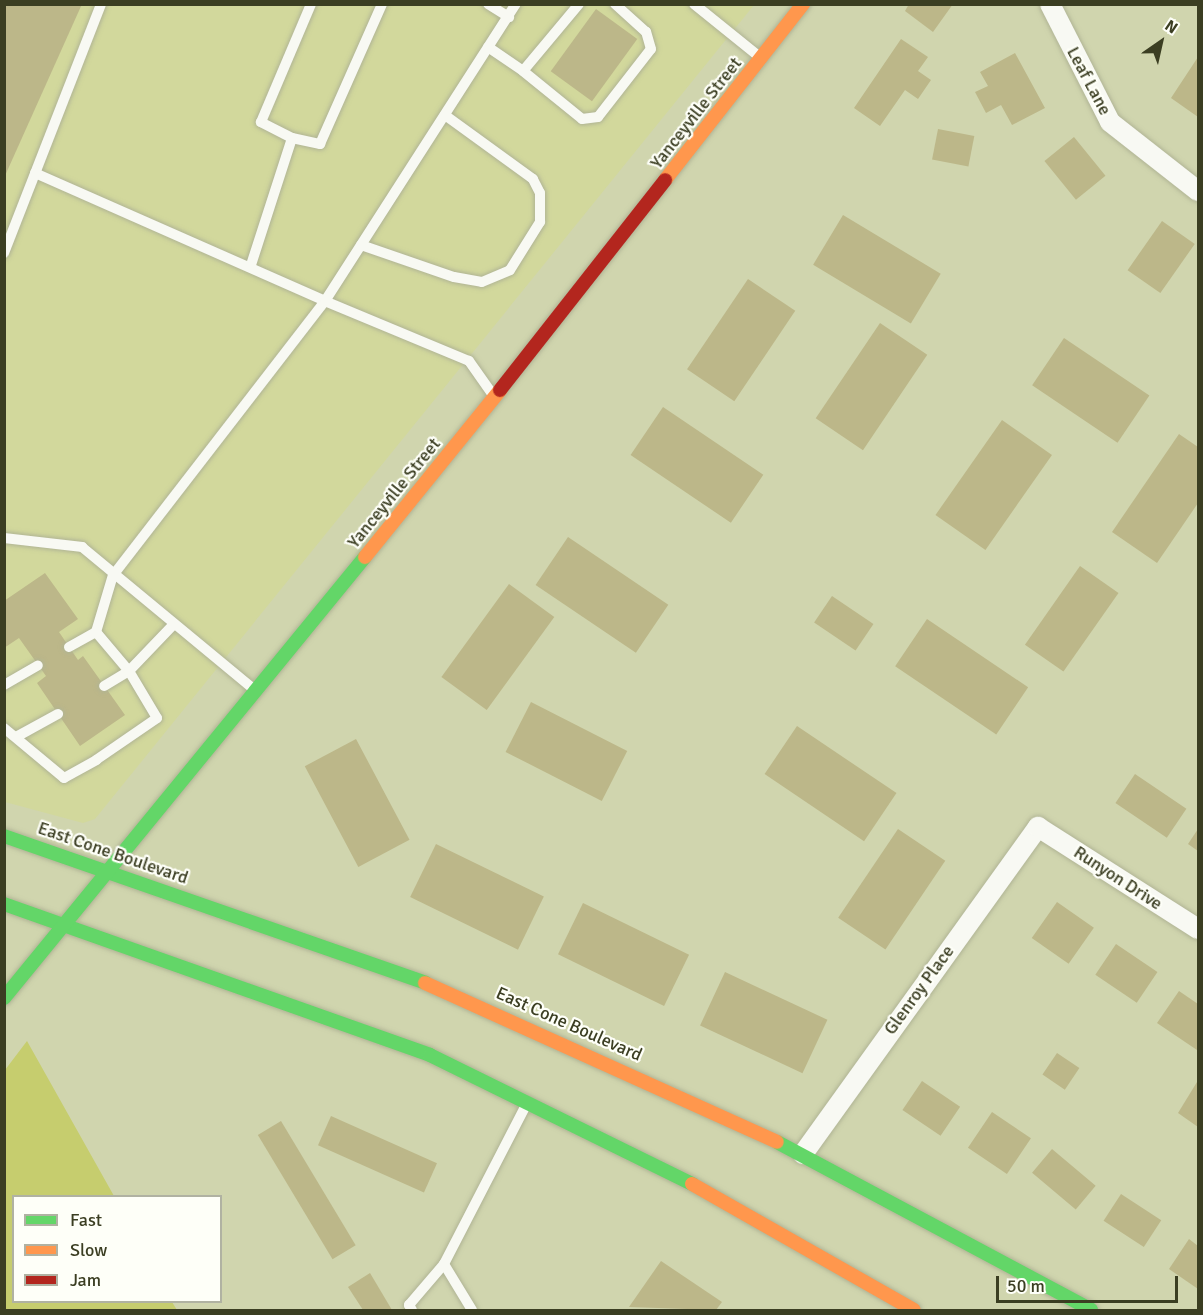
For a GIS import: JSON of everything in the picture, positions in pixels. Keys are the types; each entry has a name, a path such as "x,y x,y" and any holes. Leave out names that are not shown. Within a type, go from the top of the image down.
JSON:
{"main road":[{"name":"Yanceyville Street","path":"4,998 257,692 495,397 803,4"},
{"name":"East Cone Boulevard","path":"4,836 110,869 510,1017 802,1154 1091,1311"},
{"path":"4,904 66,923 309,1008 529,1100 748,1213 914,1311"}],"street":[{"name":"Leaf Lane","path":"1050,4 1110,122 1198,191"},
{"name":"Runyon Drive","path":"1038,826 1198,929"},
{"name":"Glenroy Place","path":"802,1154 1038,826"}],"lane":[{"path":"4,253 102,4"},
{"path":"311,4 261,122 292,138 320,144 382,4"},
{"path":"488,4 509,17"},
{"path":"69,647 96,632 113,575 325,301 516,4"},
{"path":"523,71 579,4"},
{"path":"488,47 523,71 582,119 598,117 651,49 646,32 615,4"},
{"path":"694,4 762,58"},
{"path":"361,245 454,277 482,282 510,270 540,222 540,193 533,179 445,115"},
{"path":"251,265 292,138"},
{"path":"35,173 251,265 325,301 469,361 495,397"},
{"path":"4,538 82,547 172,626 257,692"},
{"path":"104,686 129,671 172,626"},
{"path":"4,728 64,778 157,718 129,671 96,632"},
{"path":"4,685 38,665"},
{"path":"16,738 58,714"},
{"path":"412,1311 410,1305 444,1264 529,1100"},
{"path":"444,1264 472,1311"}],"shaded area":[{"path":"4,5 754,5 95,819 83,823 5,802"},
{"path":"27,1041 113,1195 12,1195 12,1303 173,1303 177,1310 5,1310 5,1070"}],"building":[{"path":"4,4 82,4 4,178"},
{"path":"909,4 953,4 933,32 905,11"},
{"path":"596,9 637,39 592,101 551,71"},
{"path":"901,39 928,57 918,71 931,80 918,99 905,90 880,126 854,108"},
{"path":"1015,53 1045,108 1012,125 1001,105 986,113 975,92 988,86 980,72"},
{"path":"1198,57 1198,117 1171,98"},
{"path":"938,129 974,136 968,166 932,159"},
{"path":"1074,137 1105,176 1076,200 1044,161"},
{"path":"843,215 941,274 911,323 813,265"},
{"path":"1162,221 1195,244 1160,293 1128,270"},
{"path":"748,279 795,311 734,401 687,369"},
{"path":"880,323 927,355 863,450 816,418"},
{"path":"1064,338 1149,396 1118,443 1032,385"},
{"path":"663,407 763,475 731,523 631,455"},
{"path":"1002,420 1052,455 985,550 935,515"},
{"path":"1179,434 1198,447 1198,503 1157,563 1112,532"},
{"path":"568,537 668,605 636,653 536,585"},
{"path":"1080,566 1119,593 1063,672 1025,645"},
{"path":"45,573 78,619 59,632 78,660 83,656 125,715 80,746 37,683 46,676 19,638 4,648 4,601"},
{"path":"509,584 554,617 487,710 441,677"},
{"path":"832,596 873,624 856,650 814,623"},
{"path":"927,619 1028,687 996,734 895,666"},
{"path":"531,702 627,751 602,801 506,752"},
{"path":"797,726 896,793 864,841 765,774"},
{"path":"356,739 410,840 358,867 305,766"},
{"path":"1135,774 1186,809 1167,838 1115,803"},
{"path":"898,829 945,861 885,950 838,918"},
{"path":"1198,829 1198,851 1188,844"},
{"path":"436,844 544,897 518,950 410,897"},
{"path":"1057,902 1094,928 1069,964 1032,938"},
{"path":"583,903 689,955 664,1006 558,954"},
{"path":"1116,944 1157,972 1137,1003 1095,975"},
{"path":"725,972 827,1020 802,1073 700,1025"},
{"path":"1179,991 1198,1004 1197,1050 1157,1023"},
{"path":"1057,1053 1079,1068 1065,1090 1042,1075"},
{"path":"922,1081 960,1107 941,1136 902,1110"},
{"path":"1198,1083 1198,1127 1178,1113"},
{"path":"992,1112 1031,1138 1007,1174 968,1148"},
{"path":"331,1116 437,1163 424,1192 318,1145"},
{"path":"281,1121 356,1245 333,1259 258,1135"},
{"path":"1052,1149 1096,1186 1076,1209 1032,1173"},
{"path":"1121,1194 1161,1220 1144,1247 1104,1221"},
{"path":"1189,1239 1198,1246 1198,1289 1169,1269"},
{"path":"661,1261 722,1302 716,1310 629,1307"},
{"path":"370,1273 392,1310 363,1310 348,1287"}],"traffic: fast":[{"path":"4,998 365,557"},
{"path":"4,836 425,983"},
{"path":"4,904 430,1055 692,1184"},
{"path":"777,1142 1091,1310"}],"traffic: slow":[{"path":"665,180 803,4"},
{"path":"365,557 500,390"},
{"path":"425,983 777,1142"},
{"path":"692,1184 914,1310"}],"traffic: jam":[{"path":"500,390 665,180"}]}
